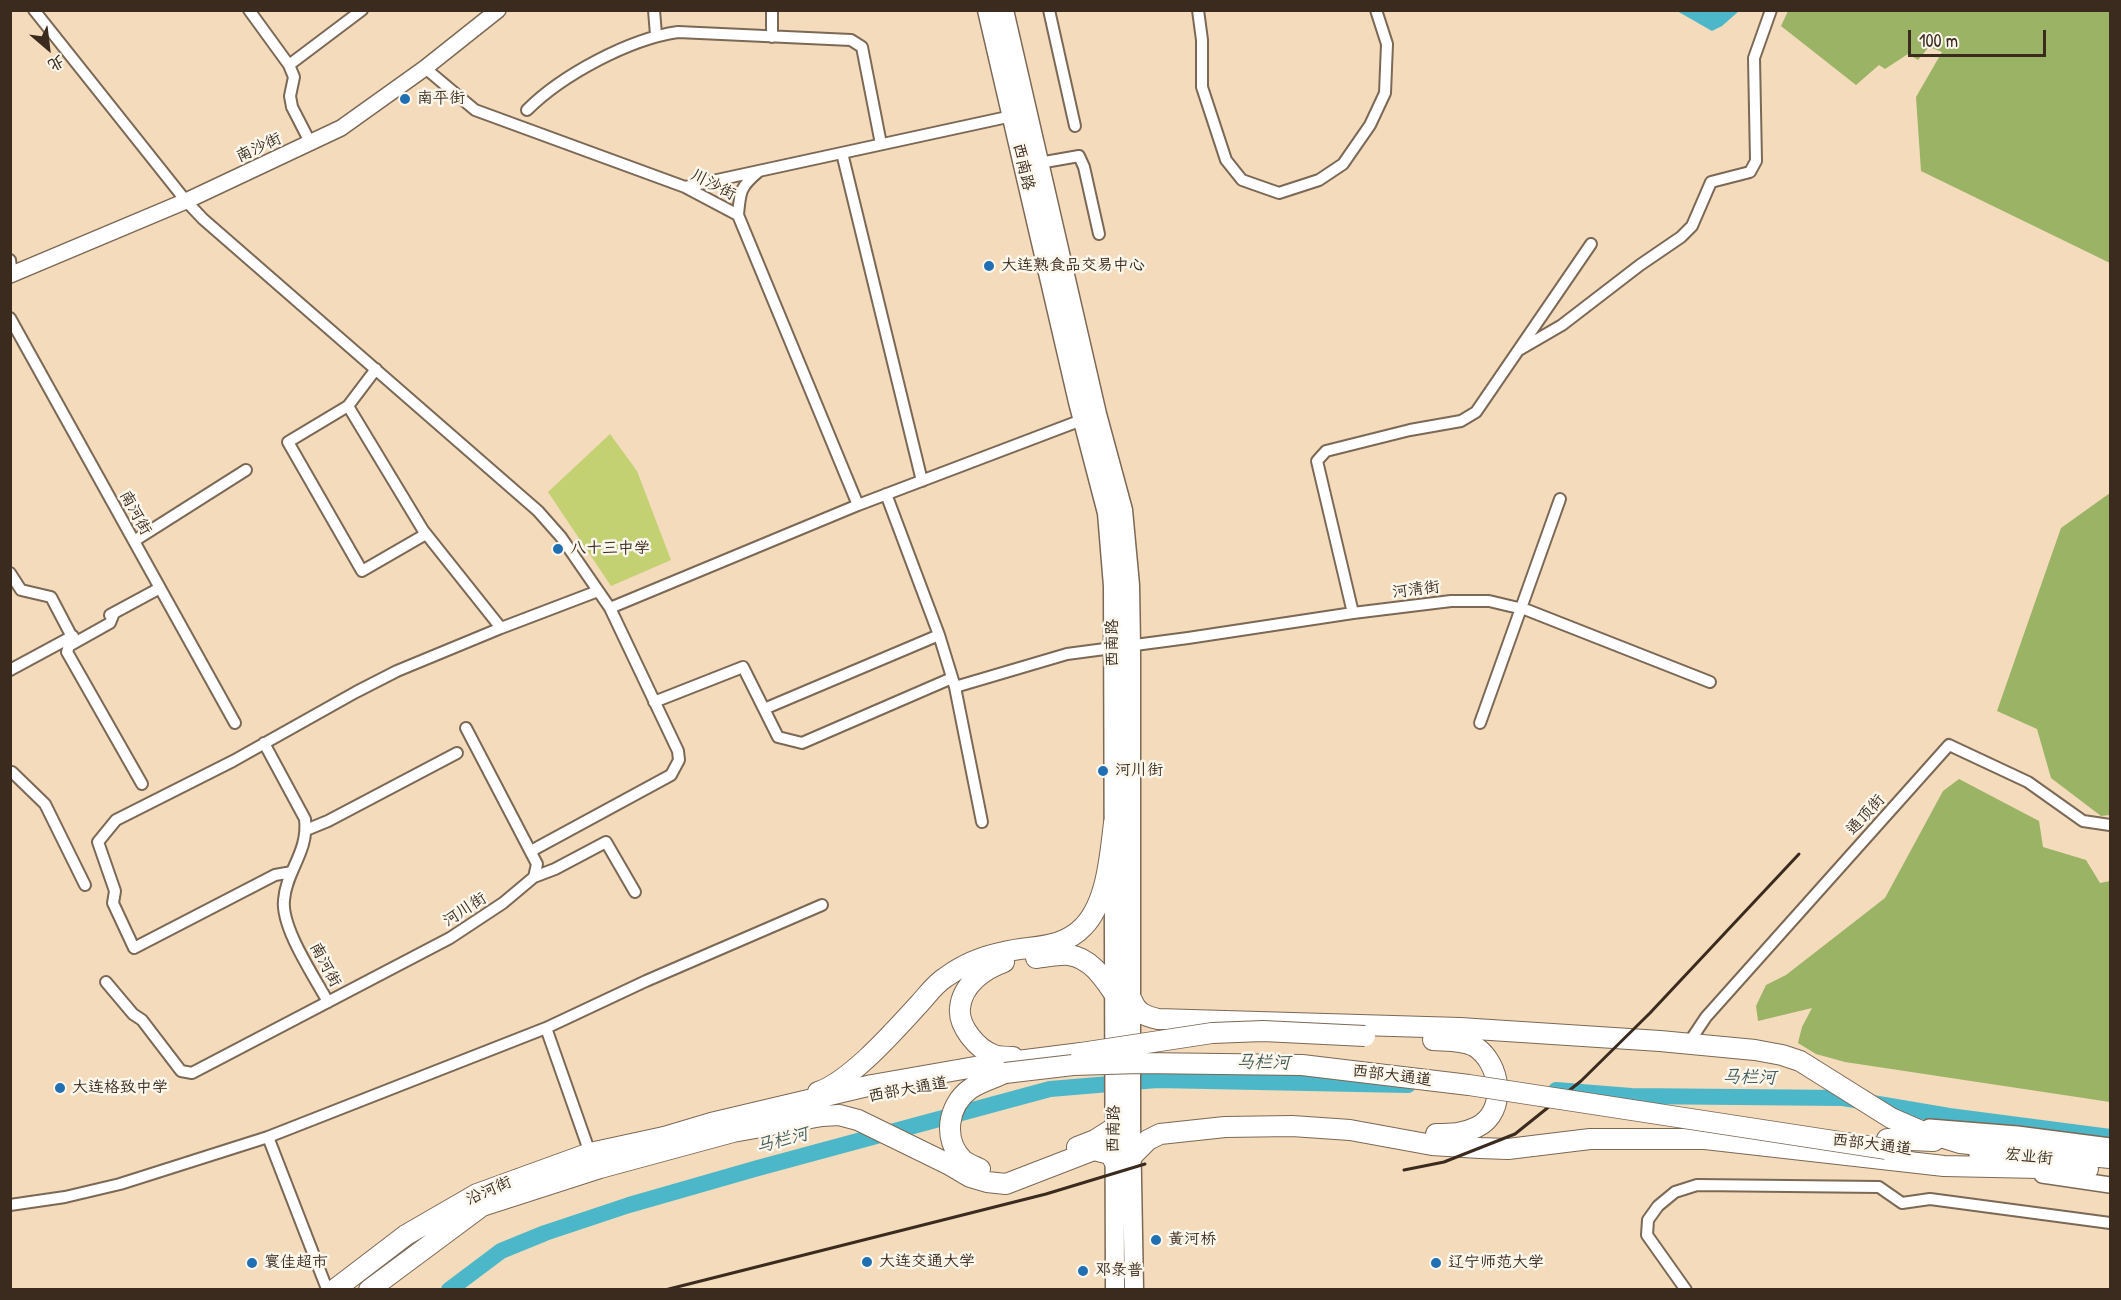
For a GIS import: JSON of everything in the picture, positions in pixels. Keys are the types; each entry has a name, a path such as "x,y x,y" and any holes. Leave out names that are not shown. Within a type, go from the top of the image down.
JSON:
{"highway":[{"path":"711,1123 823,1090 857,1067 888,1038 944,978 968,964 1004,951 1041,948 1065,940 1082,929 1092,917 1101,899 1114,823"},
{"path":"1037,1058 993,1055 977,1044 963,1024 959,1009 963,995 987,968 1003,962 1070,955 1084,961 1101,974 1140,1013 1158,1019 1460,1028 1755,1050 1800,1061 1891,1118 1960,1143 2110,1158"},
{"path":"1081,1053 1212,1033 1263,1031 1459,1041 1473,1046 1491,1065 1496,1075 1498,1094 1496,1106 1489,1118 1478,1127 1459,1134 1383,1137"},
{"name":"西部大通道","path":"670,1142 711,1123 872,1085 986,1065 1081,1053 1303,1055 1470,1075 1887,1144 1960,1143"},
{"name":"西部大通道","path":"670,1142 730,1132 874,1095 1005,1073 1074,1065 1140,1063 1302,1065 1469,1085 1887,1144 2110,1172"},
{"path":"1005,1073 971,1088 957,1102 952,1112 950,1126 957,1152 965,1161 986,1171 1009,1170 1095,1140 1120,1124"},
{"path":"730,1132 840,1115 858,1120 970,1177 1006,1184 1094,1150 1122,1159 1160,1134 1225,1127 1292,1126 1350,1130 1432,1145 1509,1149 1590,1139 1705,1139 1944,1166 2088,1169"},
{"name":"沿河街","path":"334,1290 406,1235 477,1194 590,1152 670,1142"},
{"name":"沿河街","path":"356,1290 414,1246 482,1206 600,1168 670,1142"},
{"path":"369,1290 482,1206"},
{"path":"327,1289 394,1244"}],"main road":[{"name":"西南路","path":"987,10 1090,417"},
{"name":"西南路","path":"1004,10 1039,163 1090,417 1107,513 1113,586 1122,647 1123,1042 1120,1124 1134,1290"},
{"name":"西南路","path":"1122,647 1114,823 1123,998"},
{"name":"西南路","path":"1115,1290 1122,1159"}],"street":[{"path":"34,10 186,201 203,219 538,511 561,537 610,608 678,751 679,760 671,775 531,851"},
{"path":"249,10 289,65 294,77 290,96 292,107 311,144"},
{"path":"289,65 362,10"},
{"name":"南沙街","path":"11,270 186,201 341,128 425,68 498,10"},
{"path":"654,10 656,35"},
{"path":"772,10 772,37"},
{"path":"1050,10 1074,126"},
{"path":"1198,10 1202,40 1202,87 1226,160 1242,180 1279,193 1319,180 1343,164 1370,125 1385,93 1387,44 1376,10"},
{"path":"1516,352 1562,325 1640,265 1681,237 1692,226 1711,182 1750,172 1756,161 1754,58 1771,10"},
{"path":"527,110 544,93 591,64 656,35 678,32 851,40 861,46 881,144"},
{"name":"川沙街","path":"425,68 475,110 685,187 738,215 858,505"},
{"path":"685,187 1012,116"},
{"path":"842,153 922,481"},
{"path":"1039,163 1079,156 1084,167 1099,234"},
{"path":"738,215 740,191 746,182 760,170"},
{"path":"1353,613 1317,461 1326,451 1410,430 1461,421 1476,412 1591,244"},
{"name":"南河街","path":"10,318 234,723"},
{"path":"376,369 348,406 288,442 362,571 426,534"},
{"path":"348,406 426,534 501,628"},
{"path":"610,608 858,505 1090,417"},
{"path":"134,541 246,470"},
{"path":"886,494 939,635 954,682 982,822"},
{"path":"1480,723 1560,499"},
{"path":"10,573 21,590 51,597 72,637"},
{"path":"10,670 160,588"},
{"path":"292,872 275,875 134,948 113,903 115,891 98,842 116,819 397,671 598,591"},
{"name":"河清街","path":"654,702 743,667 778,737 802,743 954,682 1067,654 1451,601 1489,601 1522,608 1710,682"},
{"path":"114,613 110,623 69,646 67,652 142,784"},
{"path":"764,709 939,635"},
{"path":"466,728 537,864 534,877"},
{"path":"264,743 305,819 306,830 328,821 457,753"},
{"name":"通顶街","path":"1688,1044 1706,1017 1949,745 2028,782 2083,821 2110,825"},
{"path":"10,772 45,804 85,885"},
{"name":"南河街","path":"306,830 301,855 292,872 284,899 286,922 328,1002"},
{"name":"河川街","path":"106,982 133,1014 142,1020 182,1071 192,1073 450,938 502,903 534,877 555,869 606,842 635,892"},
{"path":"10,1205 64,1197 120,1184 268,1137 546,1028 646,981 822,905"},
{"path":"546,1028 590,1152"},
{"path":"1907,1125 2042,1137 2110,1146"},
{"path":"268,1137 327,1289"},
{"path":"1960,1143 1977,1138 2042,1137"},
{"path":"1977,1155 2041,1175"},
{"name":"宏业街","path":"1944,1166 2041,1175 2110,1185"},
{"path":"1686,1290 1647,1235 1648,1220 1658,1206 1675,1192 1696,1185 1879,1188 1902,1203 1930,1199 2110,1223"}],"green space":[{"path":"1788,11 2110,11 2110,263 1921,171 1916,97 1942,52 1929,47 1918,60 1908,54 1885,69 1879,65 1856,85 1781,26"},
{"path":"610,434 637,471 671,560 611,586 548,492"},
{"path":"2110,493 2110,815 2101,816 2051,778 2037,729 1997,711 2061,528"},
{"path":"1959,779 2039,821 2043,847 2086,860 2100,883 2110,881 2110,1102 1845,1062 1816,1054 1798,1043 1802,1027 1812,1008 1758,1021 1756,1006 1766,985 1786,975 1885,898 1943,791"}],"water":[{"path":"1677,11 1739,11 1722,26 1712,31"}],"waterway":[{"name":"马栏河","path":"449,1290 501,1251 545,1233 629,1205 758,1168 1050,1089 1157,1080 1408,1085"},
{"name":"马栏河","path":"1556,1090 1631,1096 1843,1098 1949,1116 2110,1137"}],"railway":[{"path":"1404,1170 1444,1162 1515,1134 1581,1081 1650,1013 1799,854"},
{"path":"665,1290 1046,1194 1145,1164"}],"place":[{"name":"南平街","path":"405,99"},
{"name":"大连熟食品交易中心","path":"989,266"},
{"name":"八十三中学","path":"558,549"},
{"name":"河川街","path":"1103,771"},
{"name":"大连格致中学","path":"60,1088"},
{"name":"黄河桥","path":"1156,1240"},
{"name":"大连交通大学","path":"867,1262"},
{"name":"寰佳超市","path":"252,1263"},
{"name":"辽宁师范大学","path":"1436,1263"},
{"name":"邓录普","path":"1083,1271"}]}
